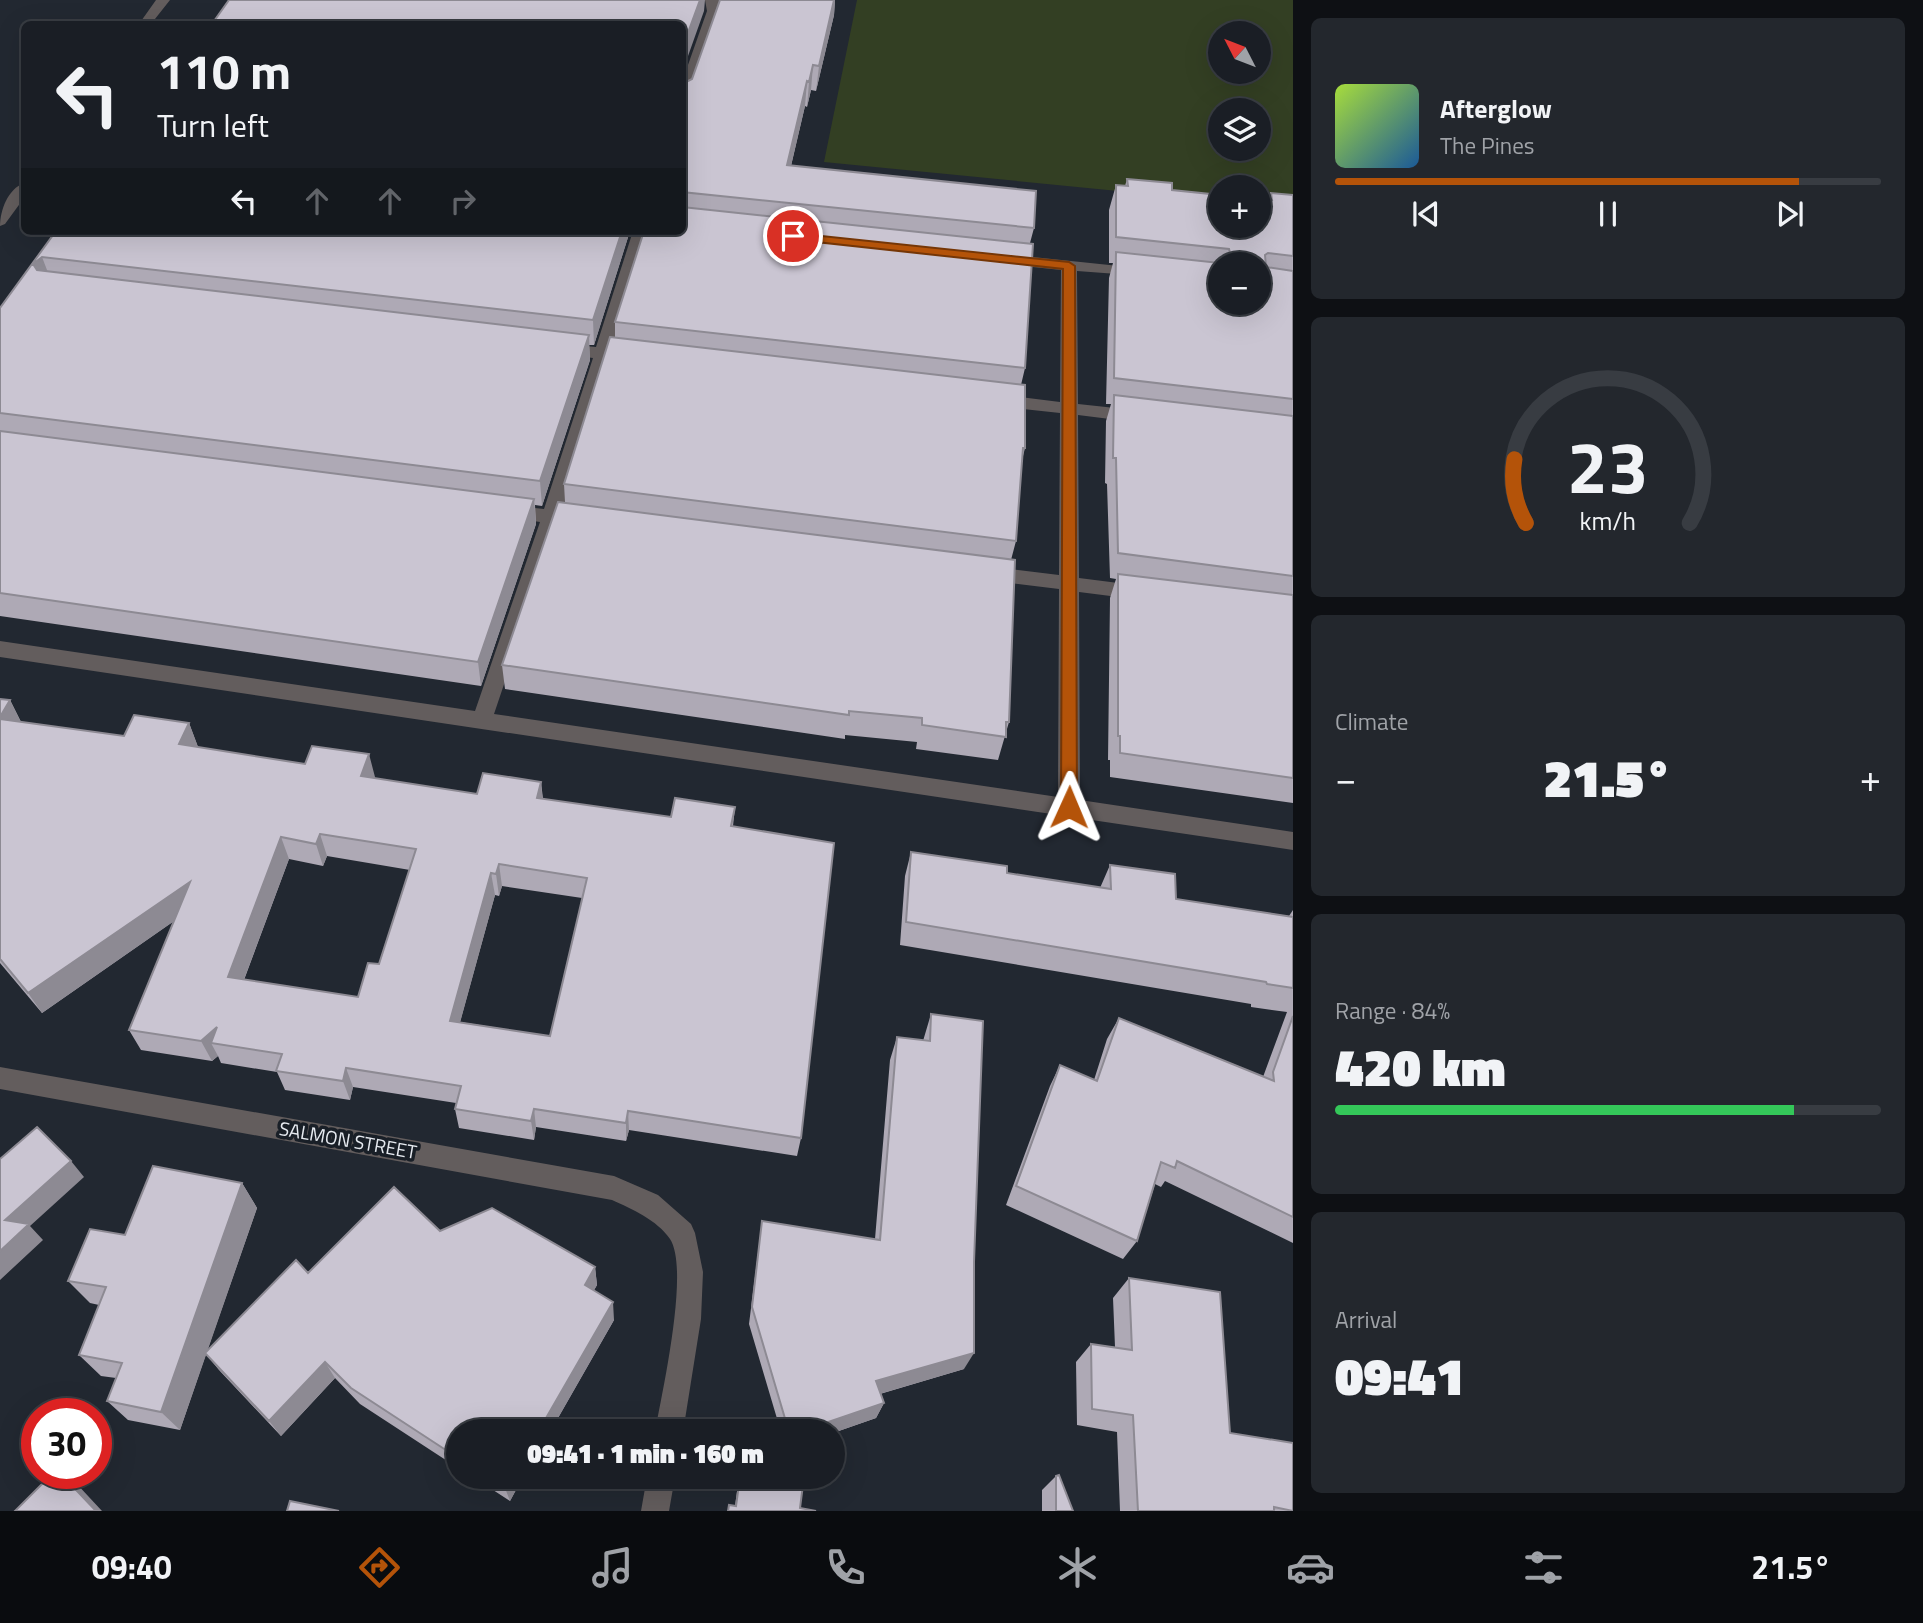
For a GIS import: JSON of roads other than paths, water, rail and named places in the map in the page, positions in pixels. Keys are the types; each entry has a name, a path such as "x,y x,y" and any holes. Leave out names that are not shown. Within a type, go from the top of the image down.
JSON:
{"street":[{"path":"147,21 163,0"},
{"path":"686,92 714,11 712,0"},
{"path":"0,221 21,192"},
{"path":"482,720 551,517 640,235"},
{"path":"986,257 1151,274"},
{"path":"1069,266 1069,807"},
{"path":"547,347 657,360"},
{"path":"974,397 1149,417"},
{"path":"482,508 592,522"},
{"path":"961,570 1154,594"},
{"path":"0,649 1293,841"},
{"name":"SALMON STREET","path":"0,1078 614,1188 649,1204 682,1233 690,1272 688,1319 671,1419"},
{"path":"655,1511 659,1489"}]}
